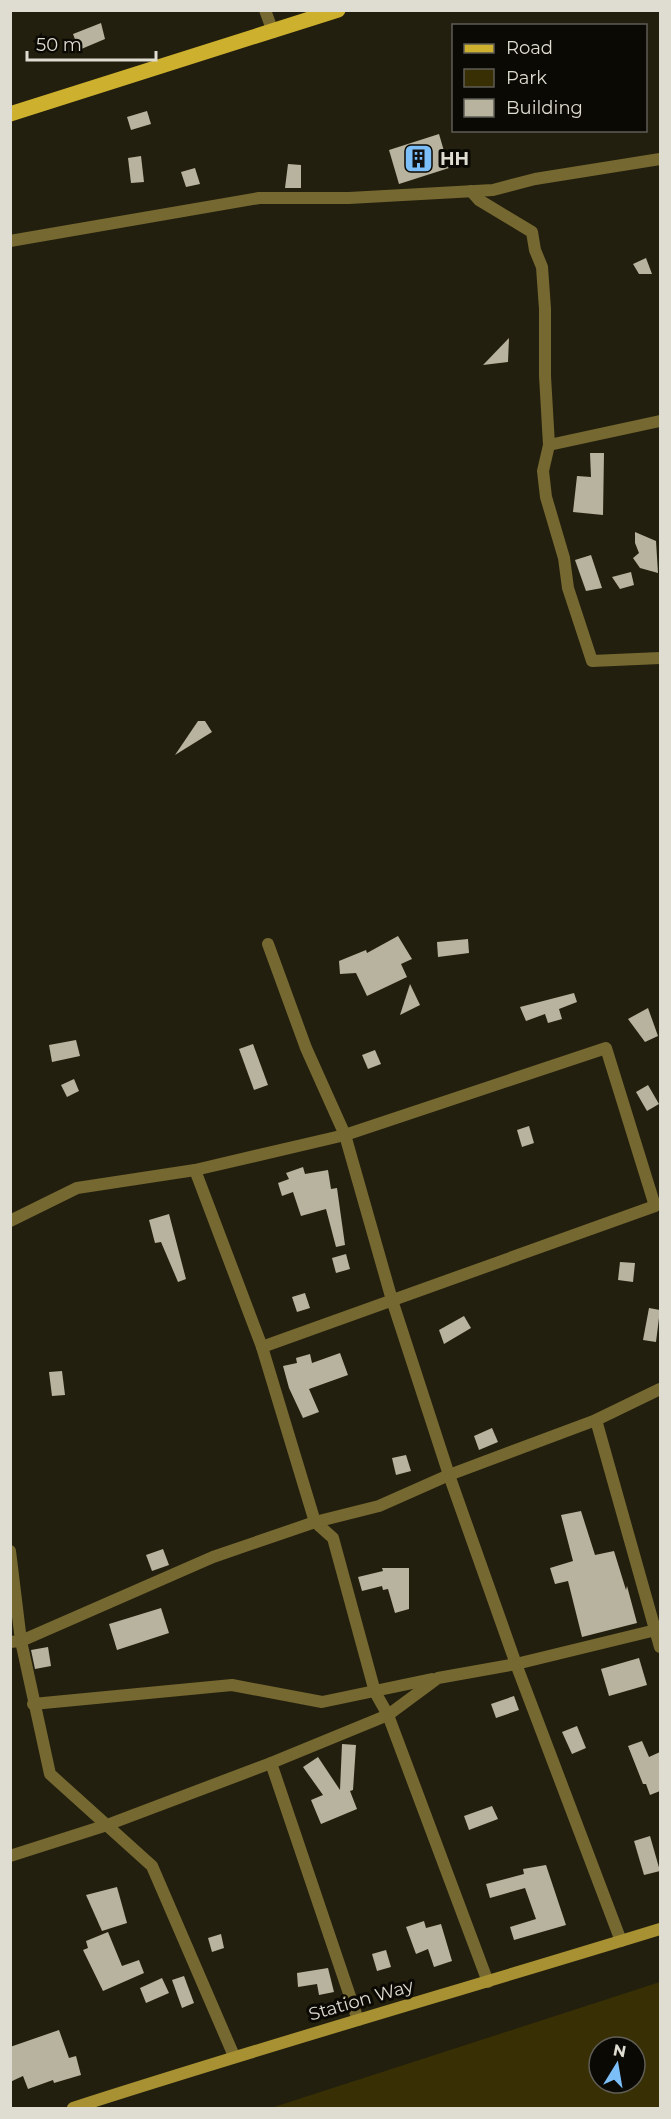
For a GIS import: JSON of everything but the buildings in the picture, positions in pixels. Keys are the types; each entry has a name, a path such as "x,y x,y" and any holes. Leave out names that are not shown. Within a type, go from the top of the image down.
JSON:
{"main road":[{"path":"10,114 338,10"},
{"name":"Station Way","path":"73,2109 234,2056 660,1929"}],"street":[{"path":"265,10 273,32"},
{"path":"10,241 259,198 349,198 493,190 535,179 660,159"},
{"path":"471,191 479,200 532,232 535,250 542,267 545,309 544,376 549,445 543,471 546,497 564,558 568,588 592,661 660,658"},
{"path":"549,445 660,422"},
{"path":"268,944 306,1048 345,1135 392,1300 449,1474 516,1664 621,1941"},
{"path":"10,1221 77,1188 195,1170 345,1135 606,1048 660,1218"},
{"path":"195,1170 262,1347 315,1522 333,1538 375,1692 388,1715 488,1982"},
{"path":"262,1347 655,1206"},
{"path":"16,1642 213,1557 315,1522 379,1506 449,1474 596,1420 660,1389"},
{"path":"596,1420 658,1630 660,1647"},
{"path":"10,1551 16,1642 50,1774 152,1866 234,2056"},
{"path":"33,1704 232,1685 322,1701 516,1664 658,1630"},
{"path":"10,1856 107,1826 388,1715 438,1678"},
{"path":"271,1763 358,2020"}],"green space":[{"path":"660,1982 660,2108 271,2108"}],"place":[{"name":"HH","path":"419,159"}]}
